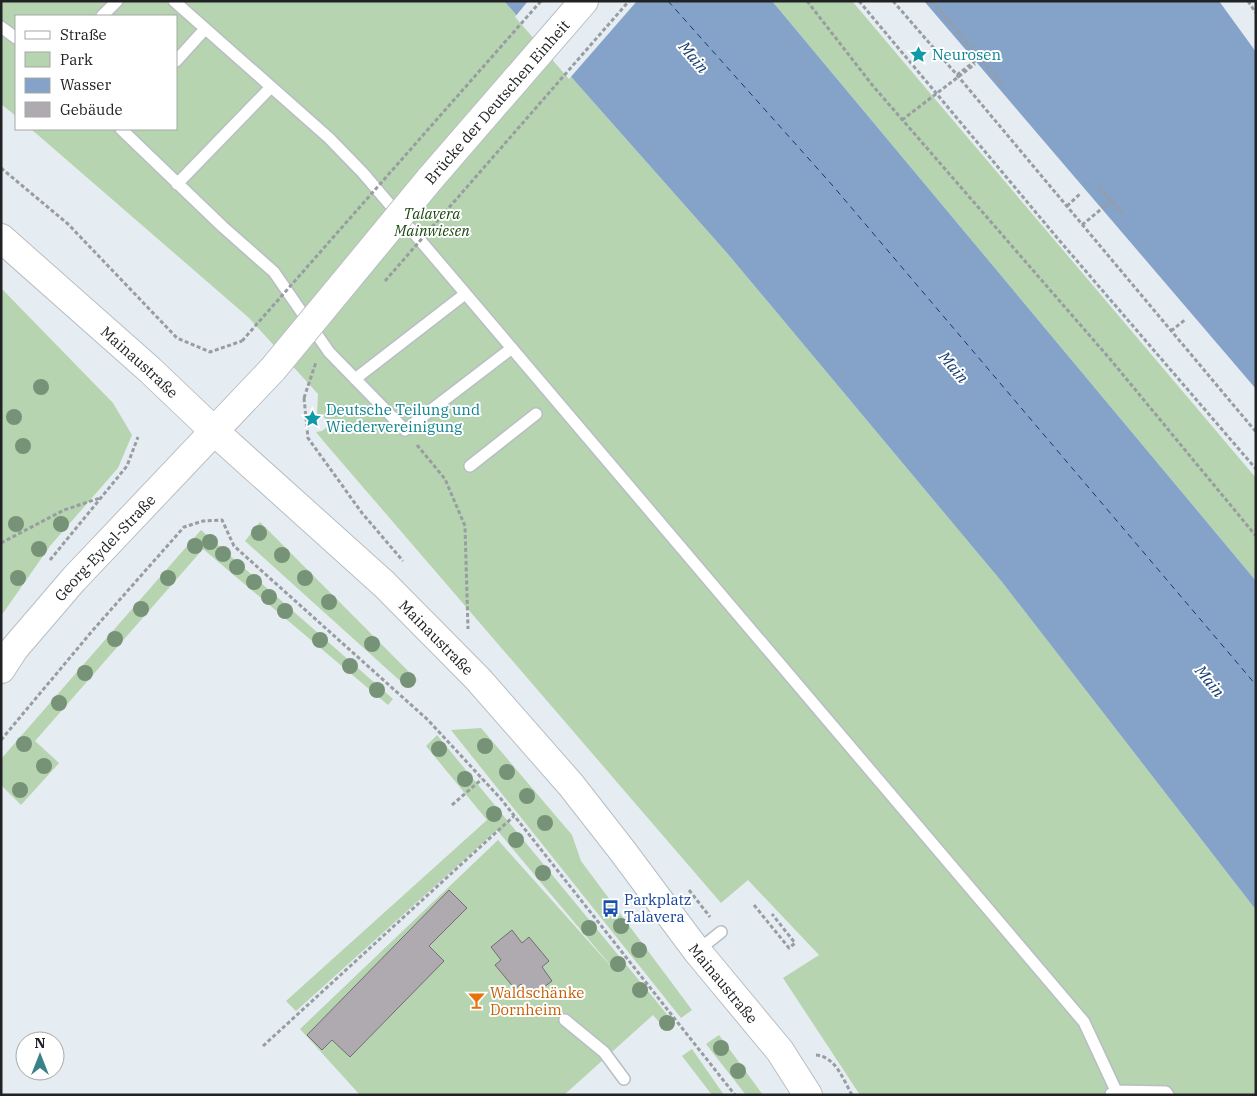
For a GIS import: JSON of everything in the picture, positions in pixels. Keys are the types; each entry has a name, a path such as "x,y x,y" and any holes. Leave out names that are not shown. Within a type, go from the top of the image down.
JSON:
{"main road":[{"name":"Brücke der Deutschen Einheit","path":"214,431 273,369 429,180 584,1"},
{"name":"Mainaustraße","path":"1,238 150,370 214,431 384,584 478,679 571,785 622,849 698,951 780,1051 808,1095"},
{"name":"Georg-Eydel-Straße","path":"1,669 14,649 74,579 214,431"}],"lane":[{"path":"103,15 117,1"},
{"path":"174,1 329,138 363,173 1084,1022 1114,1093 1166,1092 1168,1095"},
{"path":"1,27 15,37"},
{"path":"178,59 205,29"},
{"path":"177,184 270,87"},
{"path":"122,130 177,184 274,272 329,352 405,430 512,348"},
{"path":"355,380 465,294"},
{"path":"470,466 536,414"},
{"path":"698,951 721,932"},
{"path":"565,1020 604,1052 624,1079"}],"path":[{"path":"1,168 68,224 178,338 210,352 242,341 542,1"},
{"path":"383,284 629,1"},
{"path":"807,1 840,46 902,120 1110,359 1256,536"},
{"path":"859,1 935,93 1256,469"},
{"path":"893,1 1256,432"},
{"path":"932,1 1002,84"},
{"path":"1248,1 1256,13"},
{"path":"958,76 979,58"},
{"path":"902,120 935,93 976,64"},
{"path":"1099,187 1122,213"},
{"path":"1067,206 1081,194"},
{"path":"1082,225 1111,201"},
{"path":"1171,331 1186,319"},
{"path":"318,358 304,398 308,438 362,513 406,564"},
{"path":"405,430 445,479 465,526 468,637"},
{"path":"47,564 127,466 138,438"},
{"path":"1,543 64,510 102,498"},
{"path":"1,740 93,630 184,527 203,521 222,520 234,546 428,720 482,779 514,816 735,1095"},
{"path":"452,805 482,779"},
{"path":"263,1046 514,816"},
{"path":"754,905 789,948 795,942 772,914"},
{"path":"810,1055 820,1056 832,1062 852,1095"}],"green space":[{"name":"Talavera Mainwiesen","path":"1,1 504,1 727,253 1002,582 1256,910 1256,1095 860,1095 783,978 819,955 748,880 721,903 316,432 322,431 327,427 327,421 323,416 317,414 318,394 248,317 32,130 178,130 178,15 15,15 15,115 1,104"},
{"path":"772,1 852,1 1256,478 1256,581"},
{"path":"1,288 113,403 132,435 118,468 50,546 1,616"},
{"path":"260,522 417,680 408,688 245,541"},
{"path":"201,530 393,699 388,705 203,549 35,741 59,763 21,805 1,785 1,759"},
{"path":"481,728 572,835 581,861 692,1010 681,1018 451,730"},
{"path":"437,735 675,1024 667,1031 653,1015 564,1095 360,1095 300,1029 498,840 616,972 497,830 296,1011 286,1001 487,820 426,746"},
{"path":"719,1035 763,1095 746,1095 706,1044"},
{"path":"692,1049 724,1095 712,1095 682,1056"}],"water":[{"name":"Main","path":"504,1 772,1 1256,581 1256,910 1002,582 727,253"},
{"path":"924,1 1219,1 1256,52 1256,389"}],"pier":[{"path":"528,1 637,1 569,79 515,17"}],"building":[{"path":"449,890 467,908 429,946 444,961 350,1057 332,1040 322,1050 307,1035"},
{"path":"512,930 522,943 529,937 549,961 542,967 552,981 531,997 521,984 515,989 495,965 501,960 491,947"}],"ferry route":[{"path":"668,1 833,186 1256,685"}],"place":[{"name":"Neurosen","path":"918,54"},
{"name":"Deutsche Teilung und Wiedervereinigung","path":"312,418"},
{"name":"Parkplatz Talavera","path":"610,908"},
{"name":"Waldschänke Dornheim","path":"476,1001"}]}
